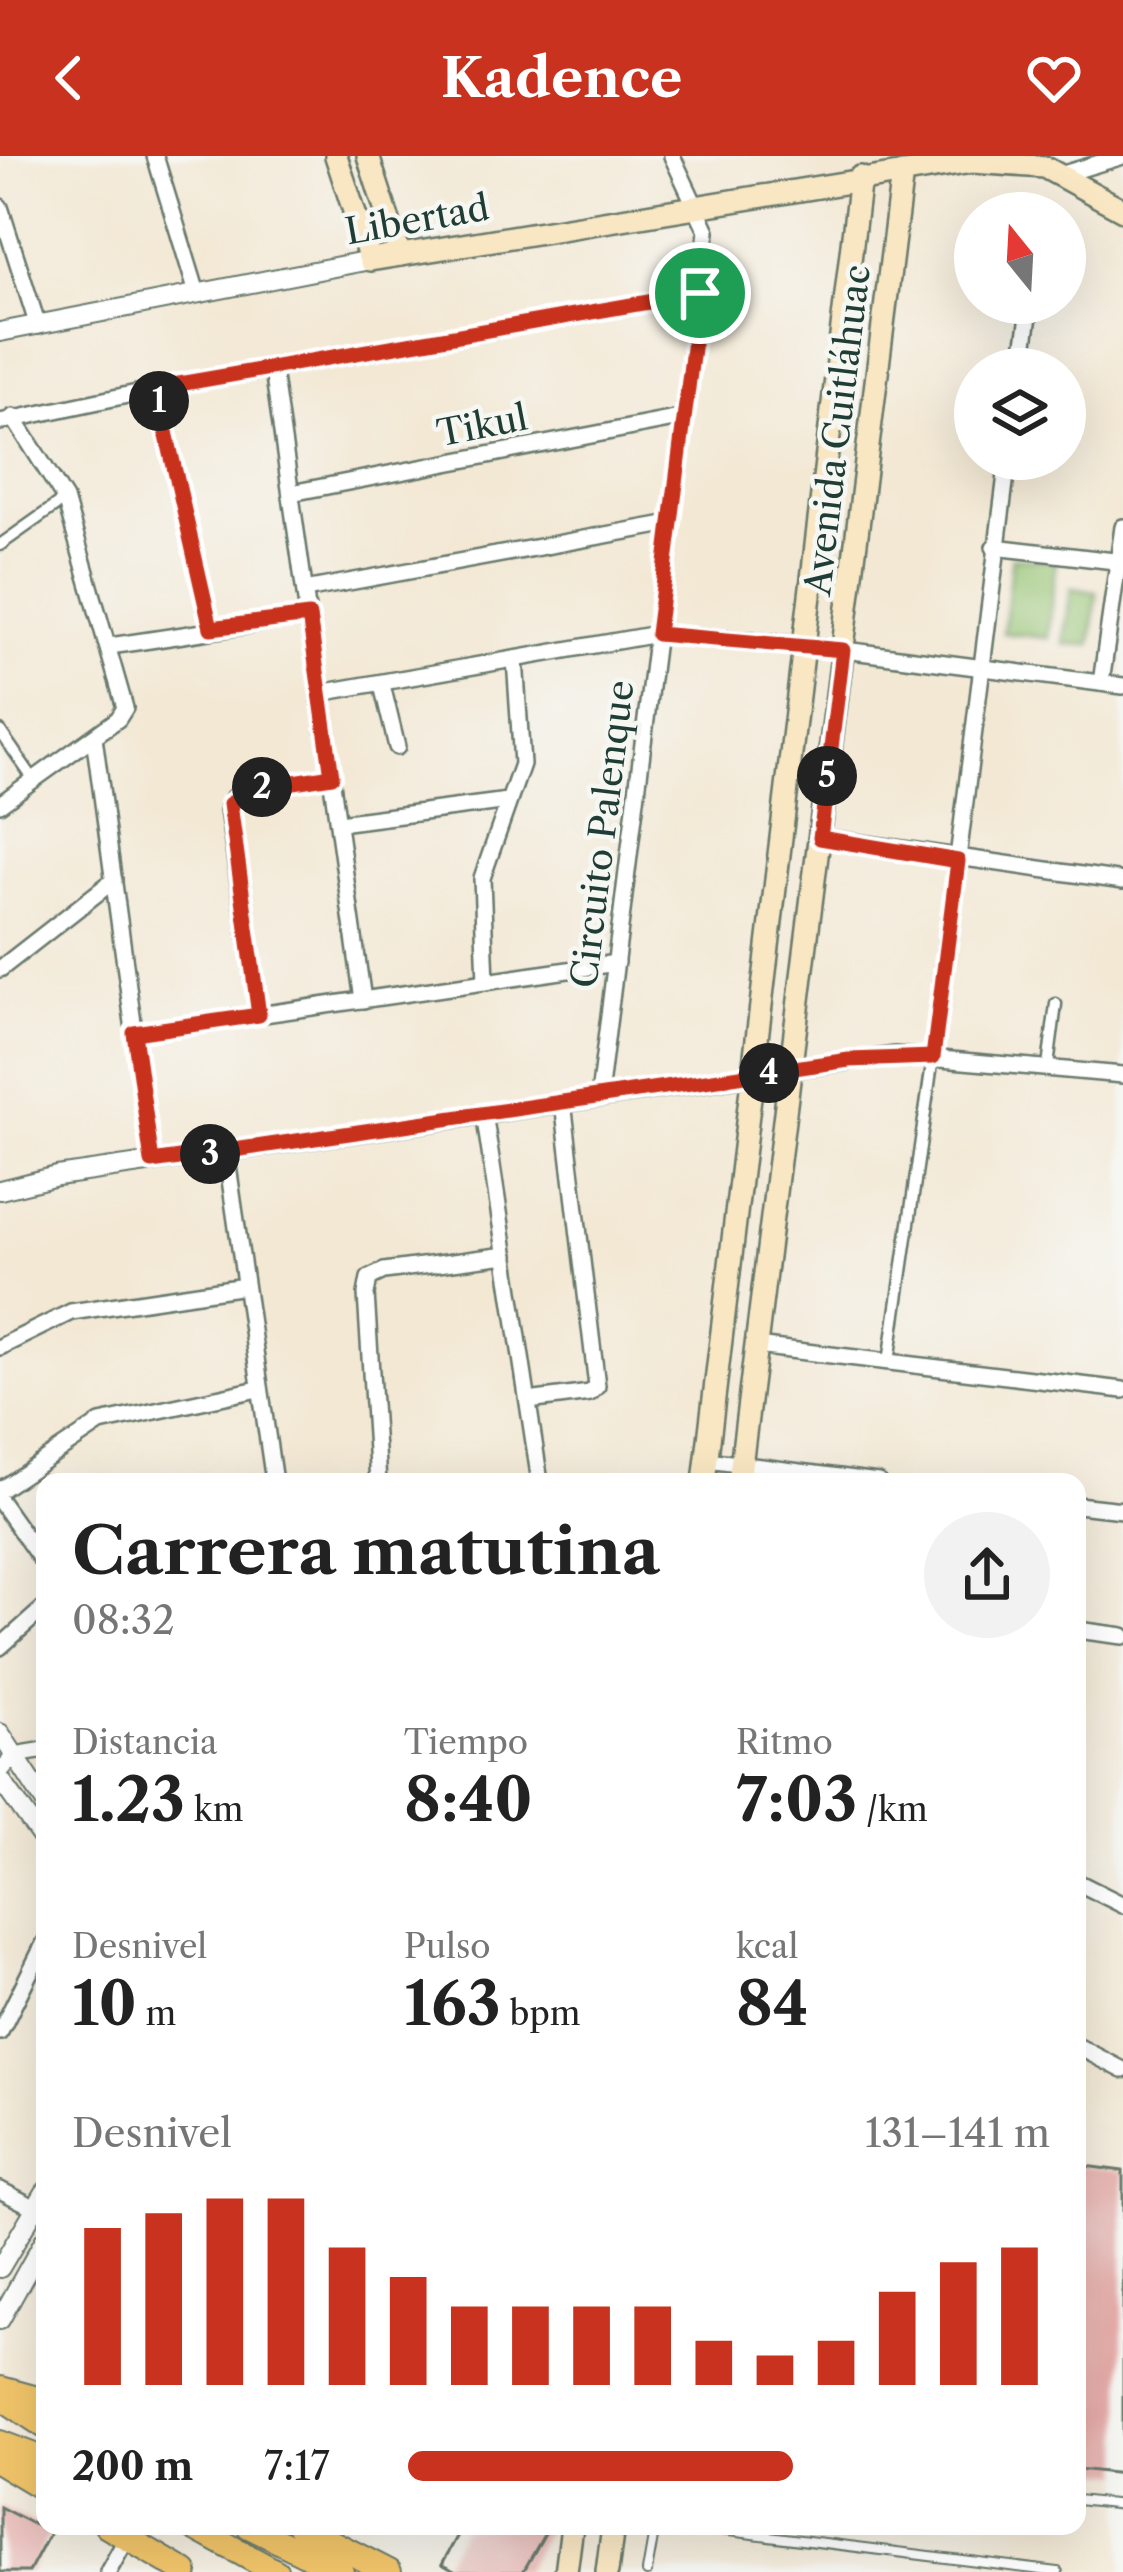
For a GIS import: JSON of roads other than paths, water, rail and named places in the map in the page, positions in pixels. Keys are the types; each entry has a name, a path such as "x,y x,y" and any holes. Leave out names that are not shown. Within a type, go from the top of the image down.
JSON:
{"main road":[{"path":"336,156 370,260"},
{"path":"370,156 400,255"},
{"name":"Libertad","path":"370,260 860,177 1008,161 1060,175 1123,210"},
{"name":"Avenida Cuitláhuac","path":"740,1473 902,172"},
{"name":"Avenida Cuitláhuac","path":"706,1471 860,177"},
{"path":"0,2393 36,2399"},
{"path":"0,2393 36,2419"},
{"path":"0,2443 36,2457"},
{"path":"0,2462 36,2484"},
{"path":"122,2535 185,2572"},
{"path":"208,2535 275,2572"},
{"path":"267,2535 341,2572"},
{"path":"317,2535 389,2572"},
{"path":"566,2572 571,2535"},
{"path":"607,2572 612,2535"}],"street":[{"path":"155,156 197,293"},
{"path":"672,156 698,204"},
{"path":"1060,175 1116,157"},
{"name":"Circuito Palenque","path":"599,1096 707,231 698,204"},
{"path":"0,207 38,326"},
{"name":"Libertad","path":"0,332 370,260"},
{"path":"0,804 94,737 125,708 64,499 6,420 156,388 700,293"},
{"path":"273,370 363,1000"},
{"path":"156,388 211,628"},
{"name":"Tikul","path":"291,493 685,417"},
{"path":"889,1362 933,1057 1004,480"},
{"path":"0,545 64,499"},
{"path":"305,590 671,523"},
{"path":"1101,683 1123,527"},
{"path":"994,547 1121,562"},
{"path":"110,646 309,616"},
{"path":"320,693 657,634 806,645 1123,686"},
{"path":"487,982 482,878 523,752 515,659"},
{"path":"382,685 397,747"},
{"path":"0,731 34,780"},
{"path":"94,737 152,1162"},
{"path":"259,1015 228,810 233,798 256,788 332,776"},
{"path":"339,823 508,801"},
{"path":"820,838 1123,881"},
{"path":"0,969 113,880"},
{"path":"134,1033 616,963"},
{"path":"1048,1066 1056,1004"},
{"path":"0,1190 23,1181 895,1055 1123,1075"},
{"path":"528,1401 596,1391 562,1102"},
{"path":"484,1113 539,1473"},
{"path":"226,1152 272,1473"},
{"path":"379,1473 365,1294 369,1278 384,1270 506,1255"},
{"path":"0,1347 70,1312 245,1286"},
{"path":"756,1346 1123,1390"},
{"path":"0,1490 100,1424 258,1389"},
{"path":"706,1471 740,1473"},
{"path":"0,1501 36,1551"},
{"path":"1086,1505 1123,1510"},
{"path":"0,1647 36,1615"},
{"path":"1086,1631 1123,1636"},
{"path":"0,1733 36,1788"},
{"path":"36,1752 15,1755 0,1775 36,1829"},
{"path":"1086,1886 1123,1905"},
{"path":"0,2032 36,1960"},
{"path":"1086,2051 1123,2070"},
{"path":"0,2190 36,2203"},
{"path":"0,2268 36,2214"},
{"path":"0,2320 36,2256"},
{"path":"108,2572 116,2535"}],"lane":[{"path":"1086,2501 1123,2505"},
{"path":"647,2572 653,2535"},
{"path":"760,2535 1058,2572"}]}
